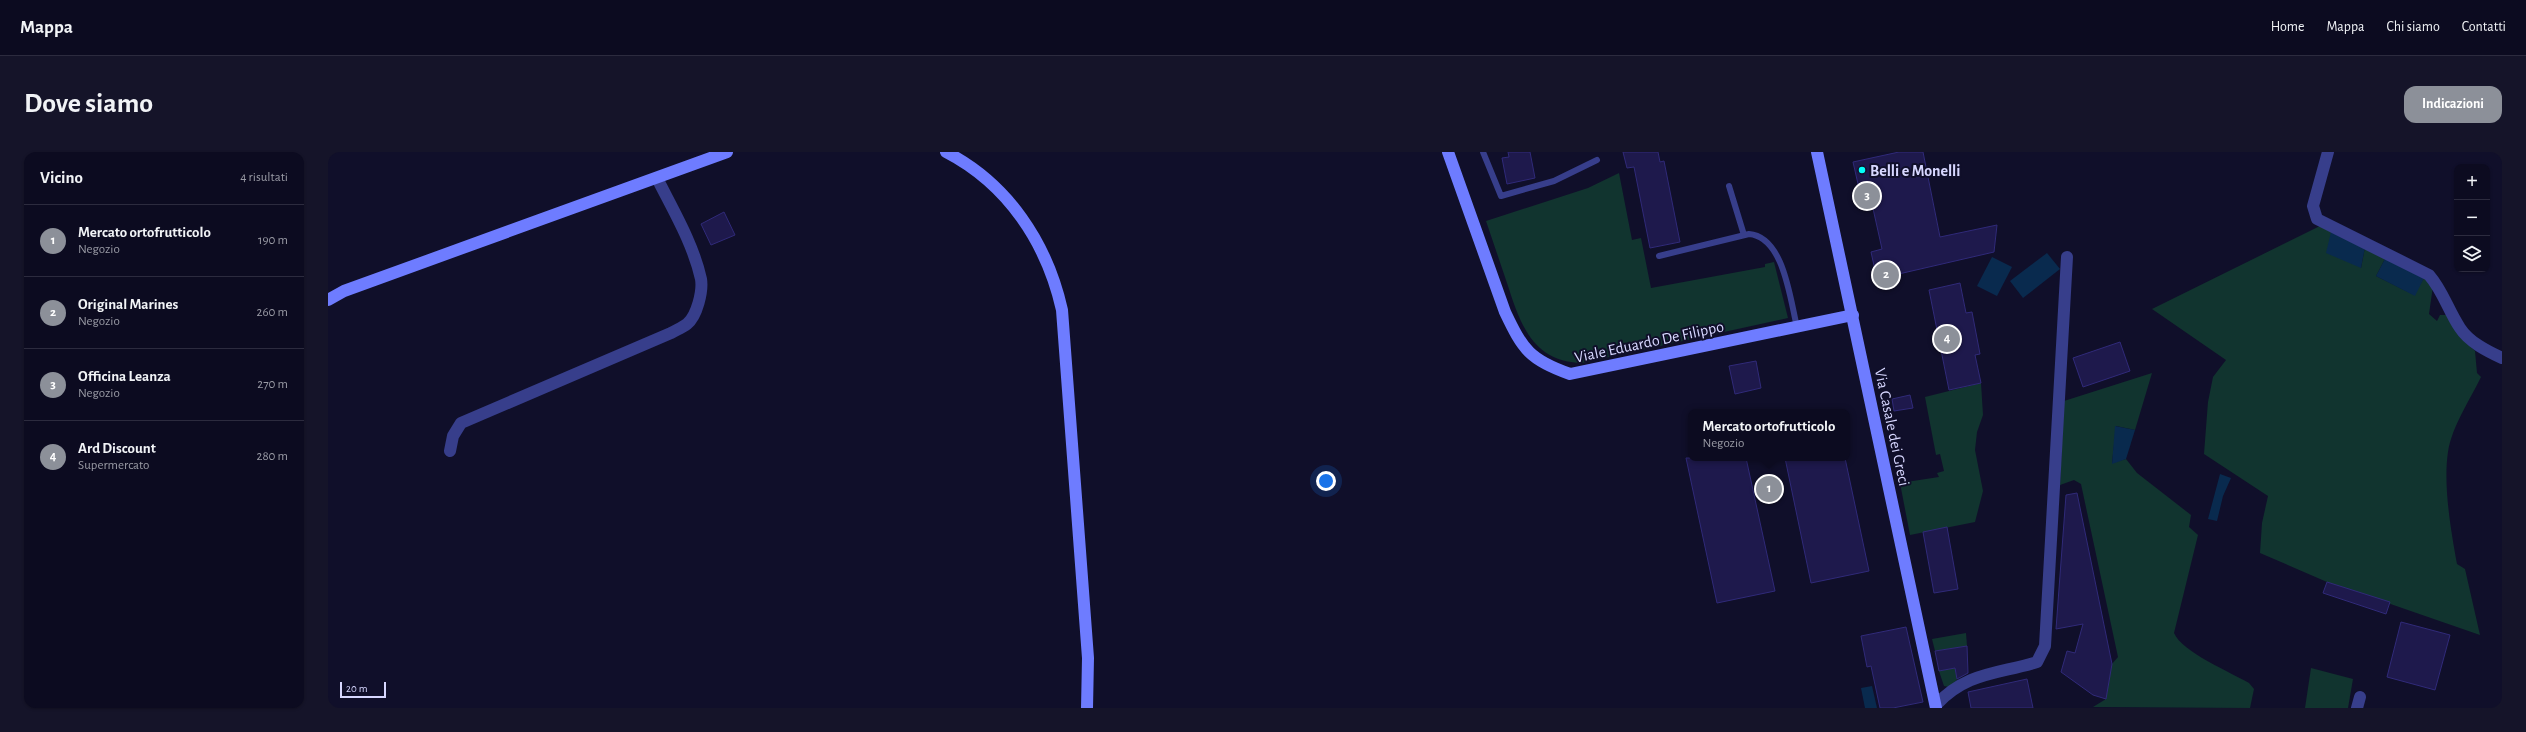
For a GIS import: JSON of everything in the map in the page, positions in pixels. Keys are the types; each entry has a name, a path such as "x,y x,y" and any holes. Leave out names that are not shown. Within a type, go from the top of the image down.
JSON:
{"street":[{"path":"328,300 344,291 727,152"},
{"path":"946,152 982,175 1015,208 1037,240 1057,288 1062,310 1088,658 1087,708"},
{"name":"Viale Eduardo De Filippo","path":"1448,152 1505,312 1517,337 1530,355 1548,366 1570,374 1853,315"},
{"name":"Via Casale dei Greci","path":"1818,152 1936,707"},
{"path":"2328,152 2313,206 2317,219 2429,275 2438,285 2460,328 2472,340 2502,358"},
{"path":"450,451 452,436 461,423 671,333 687,324 692,317 699,297 701,280 691,249 657,178"},
{"path":"1936,707 1948,692 1961,683 2001,669 2037,662 2045,646 2067,258"}],"lane":[{"path":"1483,152 1501,196 1554,181 1597,160"},
{"path":"1730,186 1744,235"},
{"path":"1660,256 1744,235 1756,235 1764,239 1774,250 1780,261 1797,327"}],"green space":[{"path":"1619,173 1632,240 1641,238 1651,288 1765,267 1765,264 1774,262 1788,318 1582,363 1565,361 1551,356 1540,348 1523,326 1517,312 1486,221 1588,188"},
{"path":"2320,226 2331,232 2361,268 2365,247 2386,257 2376,276 2414,295 2425,276 2433,286 2429,314 2437,321 2440,315 2446,315 2456,331 2475,351 2477,373 2481,377 2453,433 2448,452 2446,479 2450,523 2457,564 2465,569 2480,635 2327,582 2260,553 2262,523 2268,496 2204,454 2208,402 2213,377 2226,360 2152,309"},
{"path":"2152,373 2135,430 2116,426 2112,463 2126,459 2137,473 2191,515 2189,527 2198,535 2174,633 2186,647 2196,654 2249,683 2254,689 2250,708 2093,707 2106,699 2112,664 2118,657 2081,484 2074,480 2060,485 2064,401"},
{"path":"1981,383 1983,415 1977,432 1975,450 1983,491 1975,522 1910,535 1900,483 1939,477 1937,473 1944,471 1940,454 1936,455 1925,397"},
{"path":"1966,633 1967,646 1935,651 1932,639"},
{"path":"1955,668 1957,680 1949,687 1944,686 1939,671"},
{"path":"2311,668 2353,679 2348,708 2305,708"}],"water":[{"path":"2331,232 2365,247 2361,268 2326,253"},
{"path":"2047,253 2060,269 2023,298 2010,281"},
{"path":"1992,257 2012,267 1997,296 1977,286"},
{"path":"2386,257 2425,276 2415,296 2376,276"},
{"path":"2115,426 2135,430 2126,459 2112,464"},
{"path":"2220,474 2231,478 2223,496 2217,521 2208,519"},
{"path":"1872,686 1877,708 1865,708 1861,688"}],"building":[{"path":"1508,152 1530,152 1535,178 1507,184 1502,158 1509,157"},
{"path":"1623,152 1658,152 1660,162 1664,161 1680,242 1650,248 1634,167 1627,168"},
{"path":"1899,152 1923,152 1940,237 1997,225 1994,252 1877,279 1871,252 1882,249 1872,204 1863,206 1853,162"},
{"path":"724,212 735,235 711,245 701,224"},
{"path":"1960,283 1966,313 1972,312 1980,354 1975,355 1981,383 1949,390 1929,290"},
{"path":"2120,342 2130,371 2083,387 2073,358"},
{"path":"1756,361 1761,388 1735,394 1729,366"},
{"path":"1910,395 1913,408 1894,411 1892,399"},
{"path":"1686,458 1688,458 1688,461 1747,461 1775,591 1717,603"},
{"path":"1786,461 1846,461 1869,571 1811,583"},
{"path":"2077,493 2112,664 2106,699 2093,695 2061,672 2067,651 2075,653 2083,624 2056,629 2066,495"},
{"path":"1947,527 1958,589 1934,593 1923,532"},
{"path":"2327,582 2390,602 2386,614 2323,593"},
{"path":"2401,622 2450,635 2435,690 2387,677"},
{"path":"1906,627 1923,702 1893,708 1880,708 1871,666 1867,667 1861,636"},
{"path":"1967,646 1968,673 1957,679 1955,668 1939,671 1935,651"},
{"path":"2027,679 2033,708 1971,708 1968,692"}],"place":[{"name":"Belli e Monelli","path":"1862,170"},
{"name":"Officina Leanza","path":"1867,196"},
{"name":"Original Marines","path":"1886,275"},
{"name":"Ard Discount","path":"1947,339"},
{"name":"Mercato ortofrutticolo","path":"1769,489"}]}
